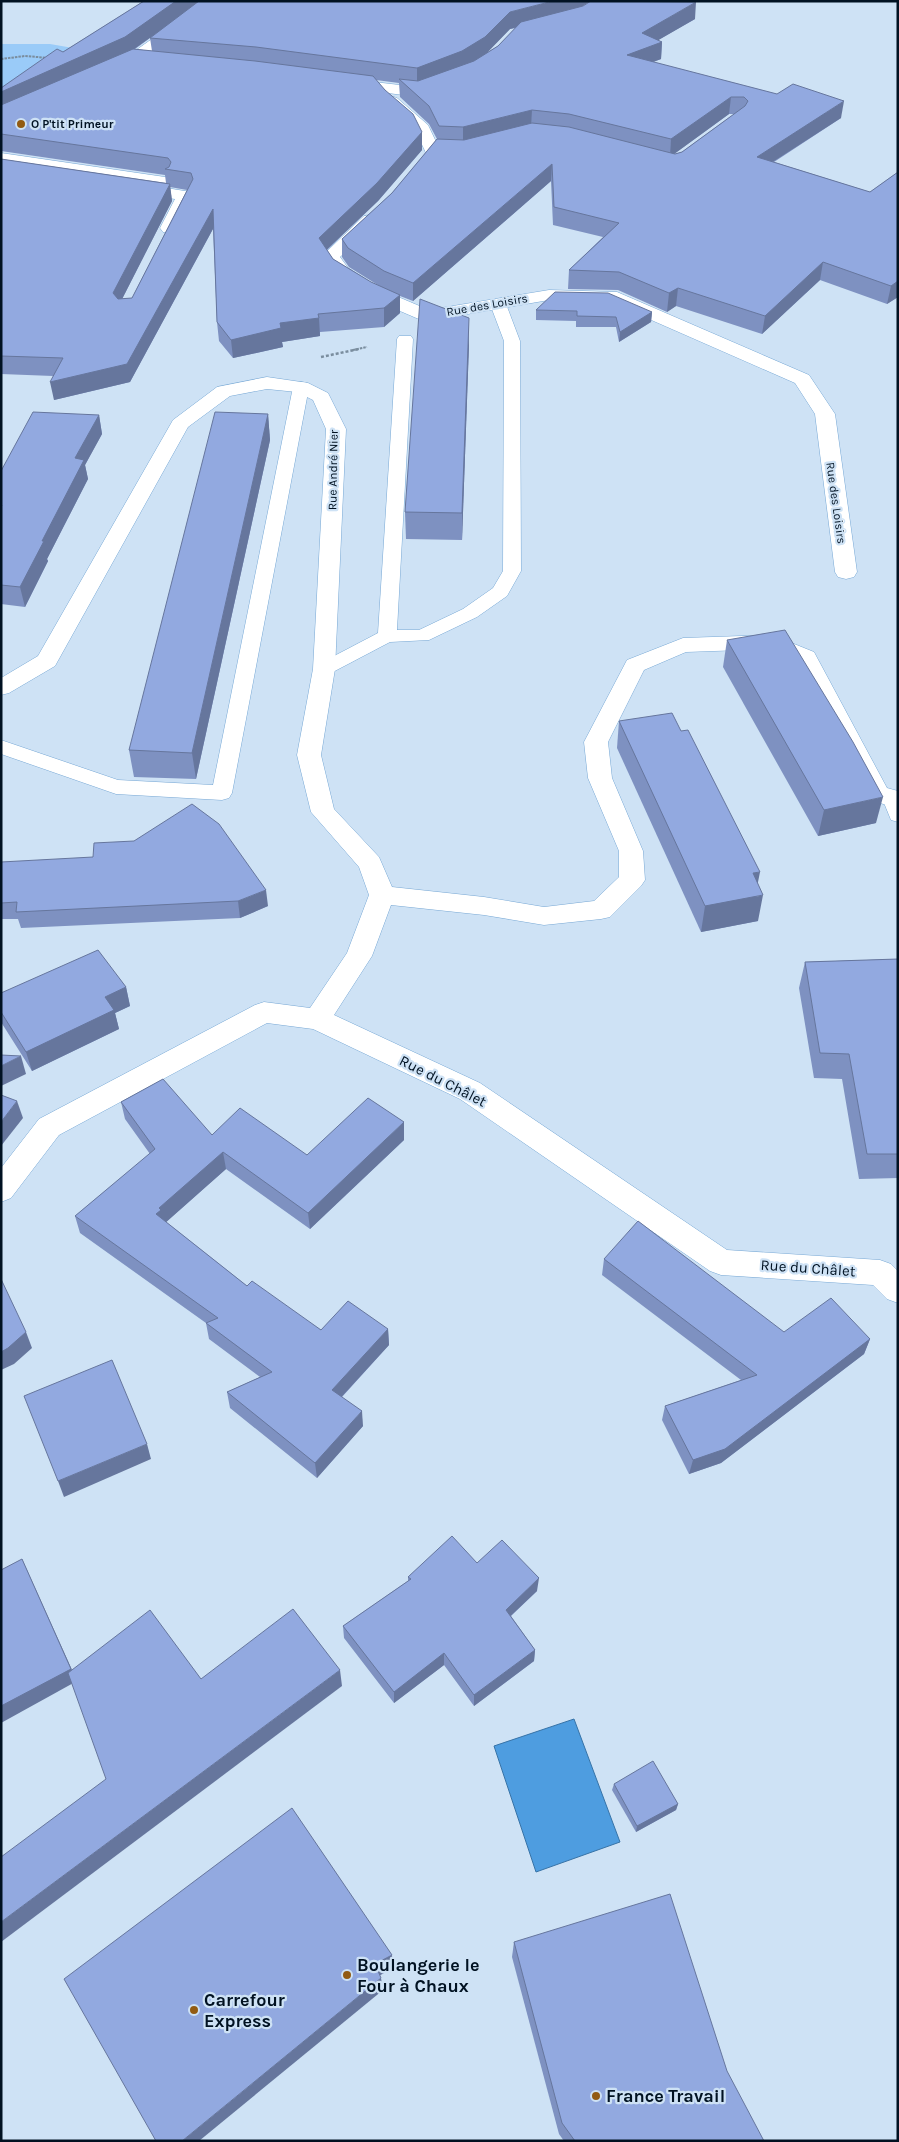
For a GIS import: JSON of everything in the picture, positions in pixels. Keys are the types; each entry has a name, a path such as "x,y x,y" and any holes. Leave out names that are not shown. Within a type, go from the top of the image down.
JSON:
{"street":[{"path":"98,75 133,59 215,1"},
{"path":"133,59 152,61"},
{"path":"333,82 418,92 453,79"},
{"path":"380,88 393,103 422,128 440,150 420,164"},
{"path":"1,169 185,196 160,246"},
{"name":"Rue des Loisirs","path":"385,206 331,256 341,272 378,295 427,316 549,295 611,296 802,379 824,414 846,572"},
{"name":"Rue André Nier","path":"1,688 47,660 180,424 224,391 267,383 300,387 321,397 336,430 324,669 309,755 323,812 370,863 382,895"},
{"path":"317,1019 360,956 382,895 484,906 544,916 601,910 632,880 630,851 600,778 596,742 636,665 683,646 772,642 806,657 878,794 896,804"},
{"name":"Rue du Châlet","path":"1,1190 49,1127 264,1012 317,1019 470,1091 721,1262 880,1273 898,1290"}],"lane":[{"path":"1,157 166,181"},
{"path":"324,669 387,636 422,636 470,613 500,592 512,571 512,341 498,304"},
{"path":"387,636 405,339"},
{"path":"1,747 116,787 222,793 300,387"}],"path":[{"path":"1,59 25,56 49,58 46,64"}],"shaded area":[{"path":"1,44 50,44 119,56 1,113"},
{"path":"574,1719 620,1842 536,1872 494,1746"}],"building":[{"path":"144,1 176,1 125,37 1,92 1,88 57,49 63,52"},
{"path":"199,1 553,1 510,12 485,37 462,51 417,68 256,47 150,38"},
{"path":"591,1 696,2 642,33 662,42 627,55 777,94 793,84 844,101 757,157 870,192 898,172 898,281 891,286 823,262 765,316 678,288 669,293 619,272 569,270 619,223 554,207 552,164 413,283 384,271 348,248 342,239 392,193 437,139 464,140 532,123 569,127 675,154 682,152 745,106 748,101 744,97 731,97 671,139 569,114 532,110 463,127 439,126 429,106 399,79 418,81 474,61 498,46 521,22 583,6"},
{"path":"133,49 255,61 373,76 385,90 413,114 422,132 377,183 319,238 333,259 371,282 400,295 384,308 318,314 319,318 280,323 281,328 231,340 217,322 213,209 127,364 50,382 63,358 1,356 1,159 170,184 113,293 118,299 132,298 193,179 191,173 165,169 169,167 171,162 168,158 1,134 1,105"},
{"path":"555,292 608,293 652,312 620,332 616,317 577,316 577,311 536,310"},
{"path":"420,299 469,318 462,513 405,512"},
{"path":"33,412 99,415 75,458 84,460 20,587 1,585 1,471"},
{"path":"215,412 268,414 192,753 129,750"},
{"path":"785,630 853,742 883,797 824,810 727,640"},
{"path":"672,713 681,731 688,730 760,872 753,873 763,895 705,906 619,721"},
{"path":"192,804 219,824 266,890 238,901 16,912 17,902 1,903 1,862 93,857 94,843 134,841"},
{"path":"98,950 126,987 105,997 114,1010 26,1052 1,1012 1,993"},
{"path":"898,959 898,1154 867,1154 849,1054 820,1053 805,962"},
{"path":"1,1055 21,1056 1,1066"},
{"path":"163,1079 212,1135 240,1108 307,1155 368,1098 404,1122 308,1213 223,1152 159,1208 161,1210 156,1214 247,1286 252,1281 321,1330 348,1301 388,1329 332,1390 362,1411 315,1463 227,1392 272,1372 206,1323 218,1318 75,1216 155,1149 121,1102"},
{"path":"1,1095 17,1101 1,1122"},
{"path":"638,1221 784,1332 831,1298 870,1339 725,1449 693,1460 665,1406 757,1375 604,1259"},
{"path":"1,1279 26,1332 1,1352"},
{"path":"112,1360 147,1444 58,1481 24,1396"},
{"path":"452,1536 477,1563 502,1540 539,1578 506,1610 535,1650 474,1695 444,1653 394,1692 343,1626 411,1579 408,1577"},
{"path":"22,1559 71,1669 1,1706 1,1570"},
{"path":"293,1609 340,1670 1,1922 1,1857 106,1779 68,1673 150,1610 201,1679"},
{"path":"653,1761 678,1804 637,1826 614,1784"},
{"path":"292,1808 392,1955 375,1964 381,1978 182,2141 156,2141 64,1979"},
{"path":"670,1894 727,2071 764,2141 575,2141 562,2123 514,1942"}],"place":[{"name":"O P'tit Primeur","path":"21,124"},
{"name":"Boulangerie le Four à Chaux","path":"347,1975"},
{"name":"Carrefour Express","path":"194,2010"},
{"name":"France Travail","path":"596,2096"}]}
